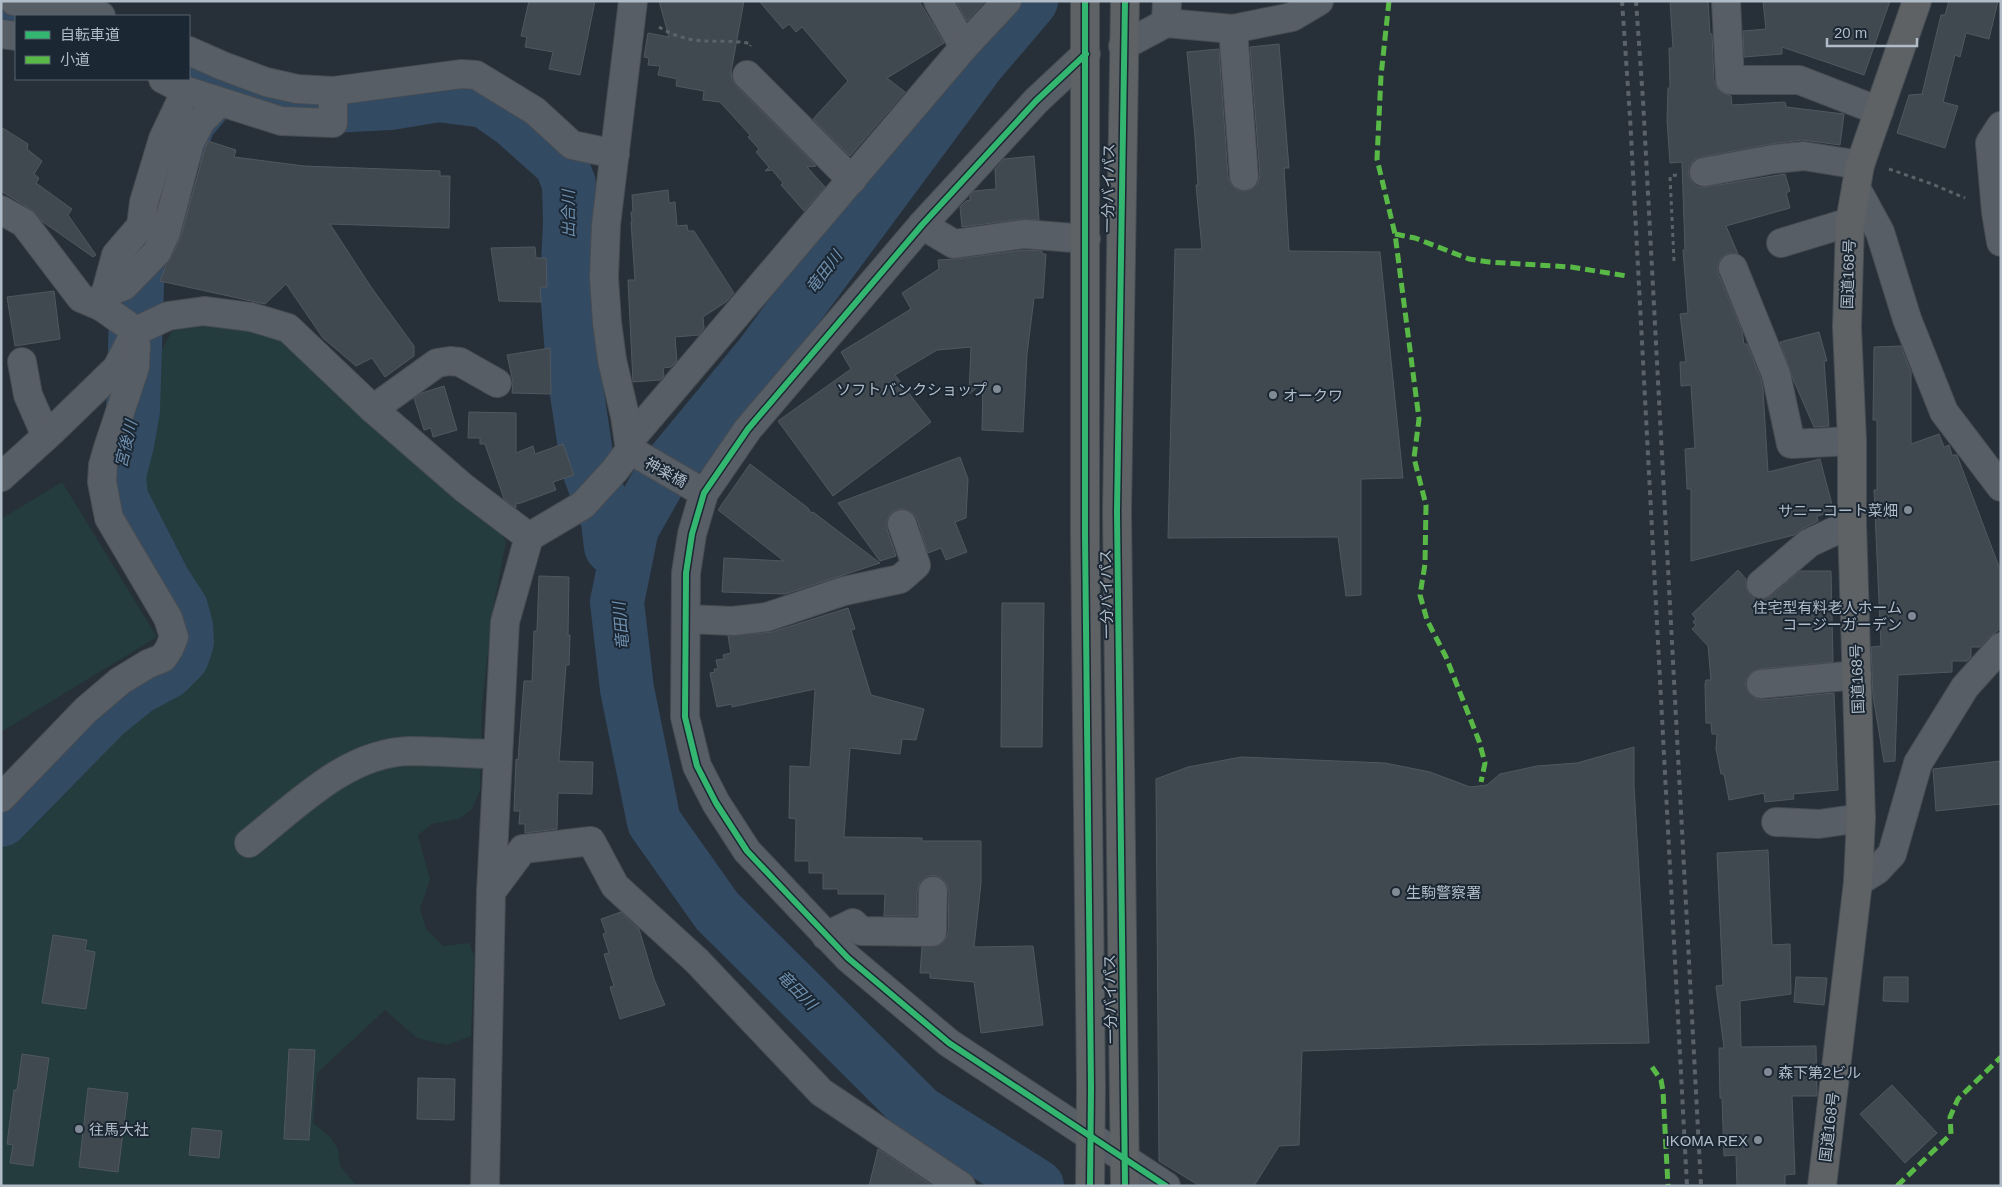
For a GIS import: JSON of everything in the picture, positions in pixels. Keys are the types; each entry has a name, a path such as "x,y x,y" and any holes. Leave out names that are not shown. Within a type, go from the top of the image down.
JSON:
{"highway":[{"name":"一分バイパス","path":"1085,1 1085,536 1090,1186"},
{"name":"一分バイパス","path":"1125,1 1117,512 1125,1186"},
{"name":"国道168号","path":"1822,1186 1858,882 1861,818 1852,523 1852,441 1846,327 1850,222 1860,171 1918,1"}],"street":[{"path":"14,1 76,9 97,15"},
{"path":"938,1 964,47"},
{"path":"485,1186 491,892 504,622 529,537 582,505 852,180 964,47 1006,1"},
{"path":"1123,46 1167,12 1233,29 1292,17 1319,1"},
{"path":"1726,1 1730,80 1799,80 1879,111"},
{"path":"625,454 607,322 604,278 606,225 632,5"},
{"path":"1233,29 1244,176"},
{"path":"1,34 15,36"},
{"path":"190,51 266,82 297,89 332,91 461,74 476,75 535,111 572,145 615,154"},
{"path":"1086,54 1036,101 922,225 748,429 704,493 692,534 686,574 685,717 697,766 716,803 747,851 826,936 874,982 948,1043 1166,1186"},
{"path":"747,75 852,180"},
{"path":"174,84 220,102 281,121 333,123 332,91"},
{"path":"104,300 116,255 141,226 144,202 163,139 182,99 174,84"},
{"path":"104,300 124,286 157,252 166,232 190,142 201,121 220,102"},
{"path":"2000,128 1990,143 1996,212 2001,242"},
{"path":"1704,172 1774,159 1804,156 1860,171 1907,319 1944,412 2001,487"},
{"path":"1,210 24,223 81,298 104,300 136,331 135,367 108,448 102,482 109,518 168,618 174,638 163,658 148,664 120,681 86,710 1,798"},
{"path":"1780,243 1850,222"},
{"path":"922,225 954,244 1024,234 1086,239"},
{"path":"1733,268 1776,374 1791,444 1852,441"},
{"path":"1,477 117,368 136,331 168,316 204,311 251,316 288,328 373,409 464,488 529,537"},
{"path":"22,362 28,395 46,436"},
{"path":"373,409 437,363 460,362 497,383"},
{"name":"神楽橋","path":"625,454 704,493"},
{"path":"1761,584 1809,543 1852,523"},
{"path":"686,619 733,621 767,617 844,590 900,579 916,565 902,524"},
{"path":"1858,882 1876,870 1892,854 1918,763 1965,687 2001,647"},
{"path":"1761,684 1857,675"},
{"path":"249,843 330,779 368,759 408,751 498,754"},
{"path":"1776,822 1819,824 1861,818"},
{"path":"491,892 523,849 591,841 615,886 697,961 822,1092 931,1177 961,1186"},
{"path":"826,936 853,923 861,931 932,932 933,891"}],"path":[{"path":"632,5 670,34 706,42 740,41 750,44 747,75"},
{"path":"1860,171 1932,184 1996,212"},
{"path":"1674,261 1670,176 1704,172"}],"green space":[{"path":"204,325 261,330 297,351 498,528 506,542 493,609 482,703 480,790 472,809 459,819 432,824 418,835 430,880 420,909 426,929 443,946 469,943 474,956 471,1036 447,1045 417,1038 385,1010 317,1073 313,1123 330,1137 338,1149 340,1166 357,1186 1,1186 1,829 77,749 132,698 179,675 196,644 189,613 127,498 126,464 140,430 142,399 150,372 172,331"},
{"path":"62,482 157,637 1,732 1,519"}],"building":[{"path":"529,1 595,1 580,75 549,69 553,52 525,47 527,37 521,36"},
{"path":"659,1 744,1 731,72 732,80 816,166 807,167 825,187 804,211 781,185 783,183 772,170 765,171 769,167 756,152 759,149 748,137 750,135 720,102 703,100 704,91 676,86 677,79 658,75 660,66 648,65 649,58 644,57 648,33 669,37"},
{"path":"759,1 919,1 944,43 887,78 905,92 850,156 813,119 848,81 802,27 796,32 789,24 783,29"},
{"path":"956,1 985,1 967,21"},
{"path":"1670,1 1708,1 1710,34 1712,34 1714,81 1722,93 1731,96 1732,105 1785,102 1786,107 1844,114 1840,145 1803,140 1771,144 1701,157 1694,160 1689,167 1689,175 1692,182 1698,187 1785,174 1790,191 1786,193 1790,208 1726,226 1738,254 1728,253 1721,258 1718,265 1718,273 1742,331 1744,344 1747,344 1761,379 1768,472 1820,459 1834,512 1817,516 1818,521 1794,535 1691,561 1691,489 1687,489 1685,449 1695,448 1691,385 1681,386 1680,362 1686,362 1680,314 1688,313 1683,250 1685,250 1682,162 1670,163 1667,120 1668,88 1670,88 1669,48 1673,48"},
{"path":"1763,1 1890,1 1864,75 1782,47 1782,54 1744,57 1743,31 1766,29"},
{"path":"1949,1 1998,1 1989,39 1966,33 1960,57 1955,55 1943,102 1958,106 1945,148 1897,133 1909,95 1923,94 1941,15 1945,15"},
{"path":"1279,44 1289,168 1284,168 1289,251 1380,252 1403,478 1361,479 1361,595 1346,596 1338,537 1168,538 1175,249 1202,249 1196,185 1198,185 1195,137 1187,52 1219,49 1228,177 1231,184 1237,190 1246,191 1252,189 1258,183 1260,175 1250,47"},
{"path":"1,127 28,144 27,149 42,161 34,174 39,178 36,183 72,209 68,215 96,255 93,257 43,222 32,210 1,191"},
{"path":"208,141 236,150 234,157 304,166 440,171 440,176 450,176 449,228 330,224 371,287 414,346 414,356 385,377 372,358 356,366 323,338 286,284 265,304 160,281 181,236"},
{"path":"1034,156 1039,220 1022,219 962,227 960,207 970,200 970,196 974,191 996,189 995,169 1004,159"},
{"path":"668,190 669,203 675,202 677,226 687,225 688,231 694,231 734,293 726,302 703,317 704,328 699,335 675,337 677,361 671,367 663,368 664,376 660,380 633,382 628,280 635,280 631,222 631,212 633,212 632,195"},
{"path":"535,247 536,258 546,258 547,287 540,287 541,302 499,301 491,248"},
{"path":"1024,250 1042,251 1042,254 1046,254 1043,298 1034,298 1027,354 1023,432 982,430 983,383 969,394 971,347 937,350 895,375 931,422 833,496 778,421 851,369 841,352 911,309 902,293 939,269 938,260"},
{"path":"54,291 60,339 15,346 7,297"},
{"path":"1819,332 1827,361 1824,361 1829,426 1814,427 1793,379 1780,342"},
{"path":"1901,346 1911,372 1911,444 1939,434 1944,447 1949,445 1952,455 1957,455 2001,572 2001,628 1980,647 1971,647 1971,657 1967,661 1952,661 1952,672 1898,675 1895,761 1884,762 1873,696 1871,647 1881,646 1874,490 1877,490 1877,420 1873,420 1874,347"},
{"path":"550,348 551,394 512,393 513,382 507,355"},
{"path":"444,386 457,430 433,437 431,428 424,430 414,398 422,393"},
{"path":"469,412 516,413 516,453 533,446 535,454 563,444 574,475 553,482 556,490 518,504 516,502 516,508 504,499 485,444 480,444 480,438 468,438"},
{"path":"960,457 968,479 966,518 955,522 967,552 946,560 941,548 928,553 917,519 913,513 905,509 897,509 890,514 887,521 887,529 896,556 880,561 838,503"},
{"path":"750,464 808,508 811,513 813,512 880,563 785,594 722,592 724,558 784,561 718,510"},
{"path":"1738,570 1746,579 1746,587 1749,594 1755,599 1771,596 1800,571 1831,571 1833,662 1759,669 1752,672 1747,678 1745,685 1749,693 1755,698 1762,700 1834,693 1838,790 1793,794 1794,799 1765,802 1764,793 1729,800 1724,774 1721,774 1716,749 1717,734 1712,734 1711,723 1706,723 1705,684 1706,680 1711,680 1708,646 1692,629 1696,625 1693,622 1696,619 1692,614"},
{"path":"539,576 569,577 569,665 566,665 559,761 593,762 592,794 558,793 557,829 525,833 525,824 519,824 520,811 514,811 516,759 518,760 524,681 532,681 534,631 537,631"},
{"path":"1002,603 1044,603 1042,747 1001,747"},
{"path":"848,608 855,629 851,630 871,695 924,709 916,740 902,739 900,754 850,748 844,837 922,838 922,841 981,841 981,883 974,947 1033,946 1043,1025 981,1033 974,982 930,978 930,973 920,973 922,947 940,945 948,933 949,891 947,884 942,878 933,875 926,877 920,882 917,891 917,916 884,916 885,894 838,894 838,889 823,889 823,873 809,873 809,861 795,861 796,819 789,818 790,766 810,767 815,689 732,707 732,704 717,707 710,673 715,672 714,669 718,669 716,660 724,659 723,655 731,653 728,636 772,632"},
{"path":"1634,747 1634,786 1649,1043 1480,1045 1302,1051 1299,1145 1279,1146 1254,1186 1200,1186 1159,1161 1156,779 1188,767 1241,757 1385,763 1430,772 1470,787 1487,785 1500,774 1537,766 1577,763"},
{"path":"2001,761 2001,804 1936,811 1933,769"},
{"path":"1768,850 1772,945 1790,944 1791,994 1740,1001 1741,1047 1816,1046 1817,1096 1792,1096 1795,1174 1785,1175 1785,1186 1737,1186 1736,1155 1724,1156 1722,1098 1720,1098 1719,1048 1724,1048 1716,986 1723,985 1717,853"},
{"path":"621,912 639,929 654,979 665,1005 620,1019 610,987 614,986 604,954 609,953 603,934 606,933 601,919"},
{"path":"53,935 87,940 85,950 95,952 86,1009 42,1003"},
{"path":"1796,977 1827,978 1824,1005 1794,1002"},
{"path":"1884,977 1908,977 1908,1002 1883,1001"},
{"path":"289,1049 315,1050 309,1140 284,1139"},
{"path":"22,1054 49,1058 33,1166 10,1163 13,1145 7,1144 14,1090 17,1090"},
{"path":"418,1078 455,1079 454,1120 417,1119"},
{"path":"1892,1085 1937,1133 1905,1163 1860,1114"},
{"path":"88,1088 128,1093 118,1172 79,1167"},
{"path":"192,1128 222,1131 219,1158 189,1155"},
{"path":"878,1149 933,1186 869,1186"}],"waterway":[{"name":"竜田川","path":"1031,1 979,62 760,357 661,477 632,528 617,602 627,689 654,822 717,911 919,1112 1037,1186"},
{"name":"出合川","path":"1,16 15,19"},
{"name":"出合川","path":"190,72 285,104 310,107 390,103 438,95 485,101 515,122 561,163 569,184 570,223 567,289 573,367 588,467 608,521 611,547"},
{"name":"宮後川","path":"1,820 105,714 137,688 167,672 182,657 187,642 186,626 181,608 164,582 121,498 119,475 133,410 138,254 157,225 172,161 190,120 222,82"}],"railway":[{"path":"1622,1 1630,117 1687,1186"},
{"path":"1636,1 1643,100 1701,1186"}],"marked path":[{"path":"1389,1 1381,76 1377,159 1395,234 1419,419 1414,458 1426,505 1425,564 1420,595 1427,620 1446,657 1479,741 1485,763 1481,782"},
{"path":"1395,234 1415,238 1469,259 1571,267 1627,276"},
{"path":"1897,1186 1951,1134 1950,1117 1958,1099 2001,1057"},
{"path":"1652,1067 1661,1080 1663,1091 1668,1186"}],"cycle path":[{"path":"1085,1 1085,536 1091,1087 1090,1186"},
{"path":"1125,1 1117,512 1125,1186"},
{"path":"1086,54 1036,101 922,225 748,429 704,493 692,534 686,573 685,717 697,766 716,803 747,851 848,958 949,1043 1166,1186"}],"place":[{"name":"ソフトバンクショップ","path":"997,389"},
{"name":"オークワ","path":"1273,395"},
{"name":"サニーコート菜畑","path":"1908,510"},
{"name":"住宅型有料老人ホーム コージーガーデン","path":"1912,616"},
{"name":"生駒警察署","path":"1396,892"},
{"name":"森下第2ビル","path":"1768,1072"},
{"name":"往馬大社","path":"79,1129"},
{"name":"IKOMA REX","path":"1758,1140"}]}
